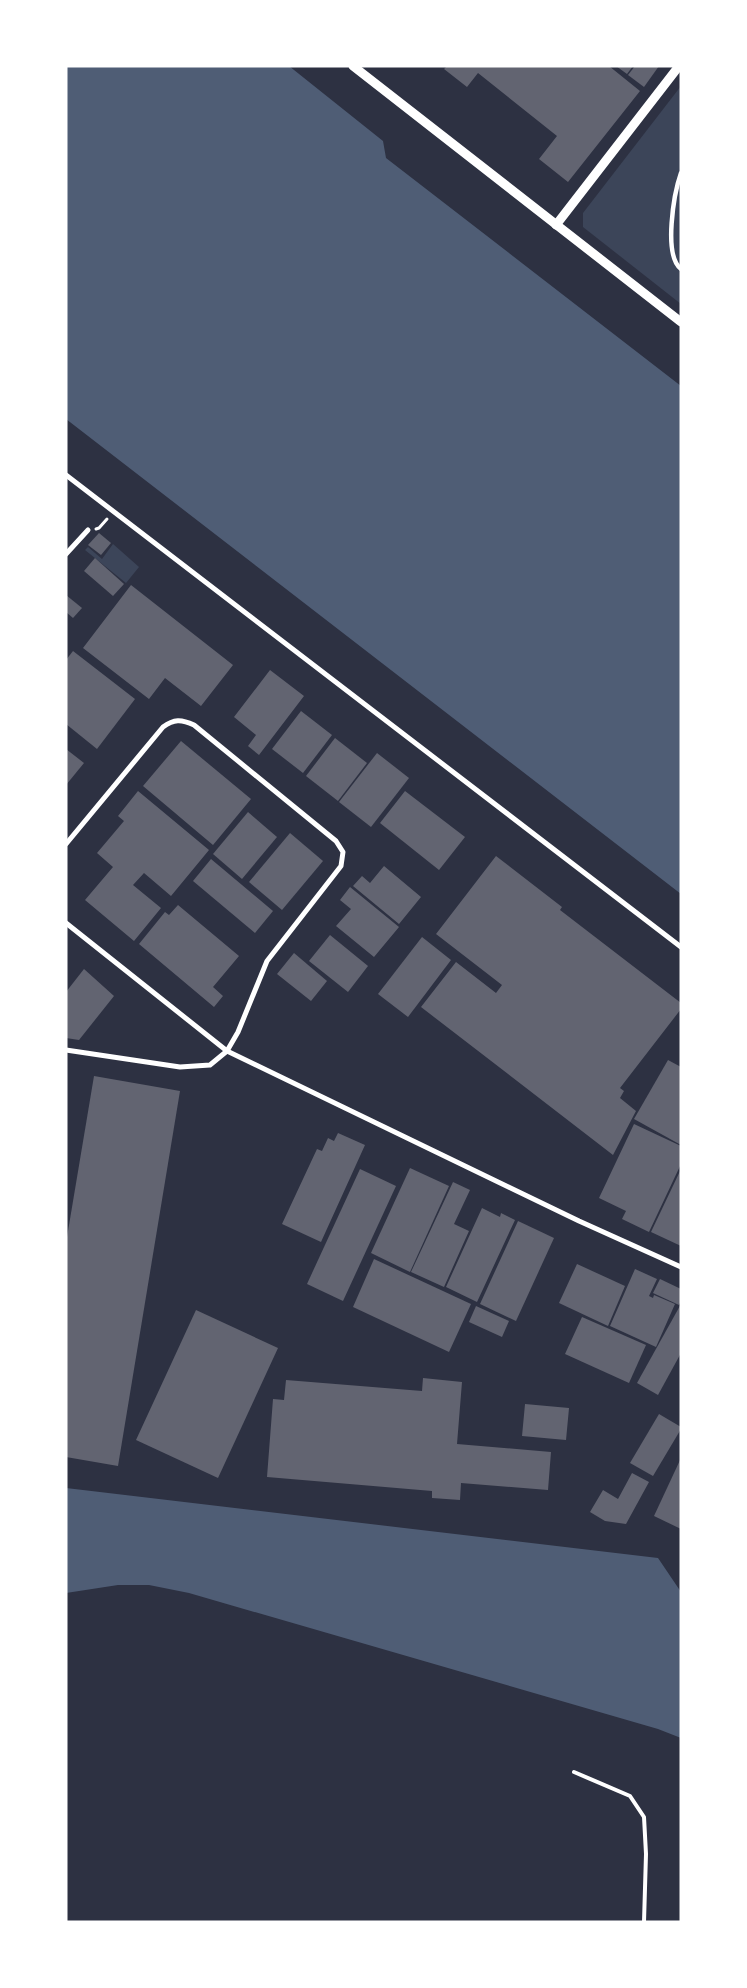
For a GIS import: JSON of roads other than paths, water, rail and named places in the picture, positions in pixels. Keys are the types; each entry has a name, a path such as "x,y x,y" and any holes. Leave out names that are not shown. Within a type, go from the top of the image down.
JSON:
{"street":[{"path":"353,66 681,322"},
{"path":"556,225 679,66"},
{"path":"681,173 672,220 671,247 675,265 681,269"},
{"path":"66,476 681,947"},
{"path":"67,551 88,530"},
{"path":"66,844 163,727 172,721 183,720 194,725 336,841 343,852 341,866 267,961 238,1032 226,1051 210,1065 180,1067 66,1050"},
{"path":"66,923 226,1051 579,1221 681,1267"}],"lane":[{"path":"574,1772 630,1796 644,1817 646,1854 644,1922"}]}
